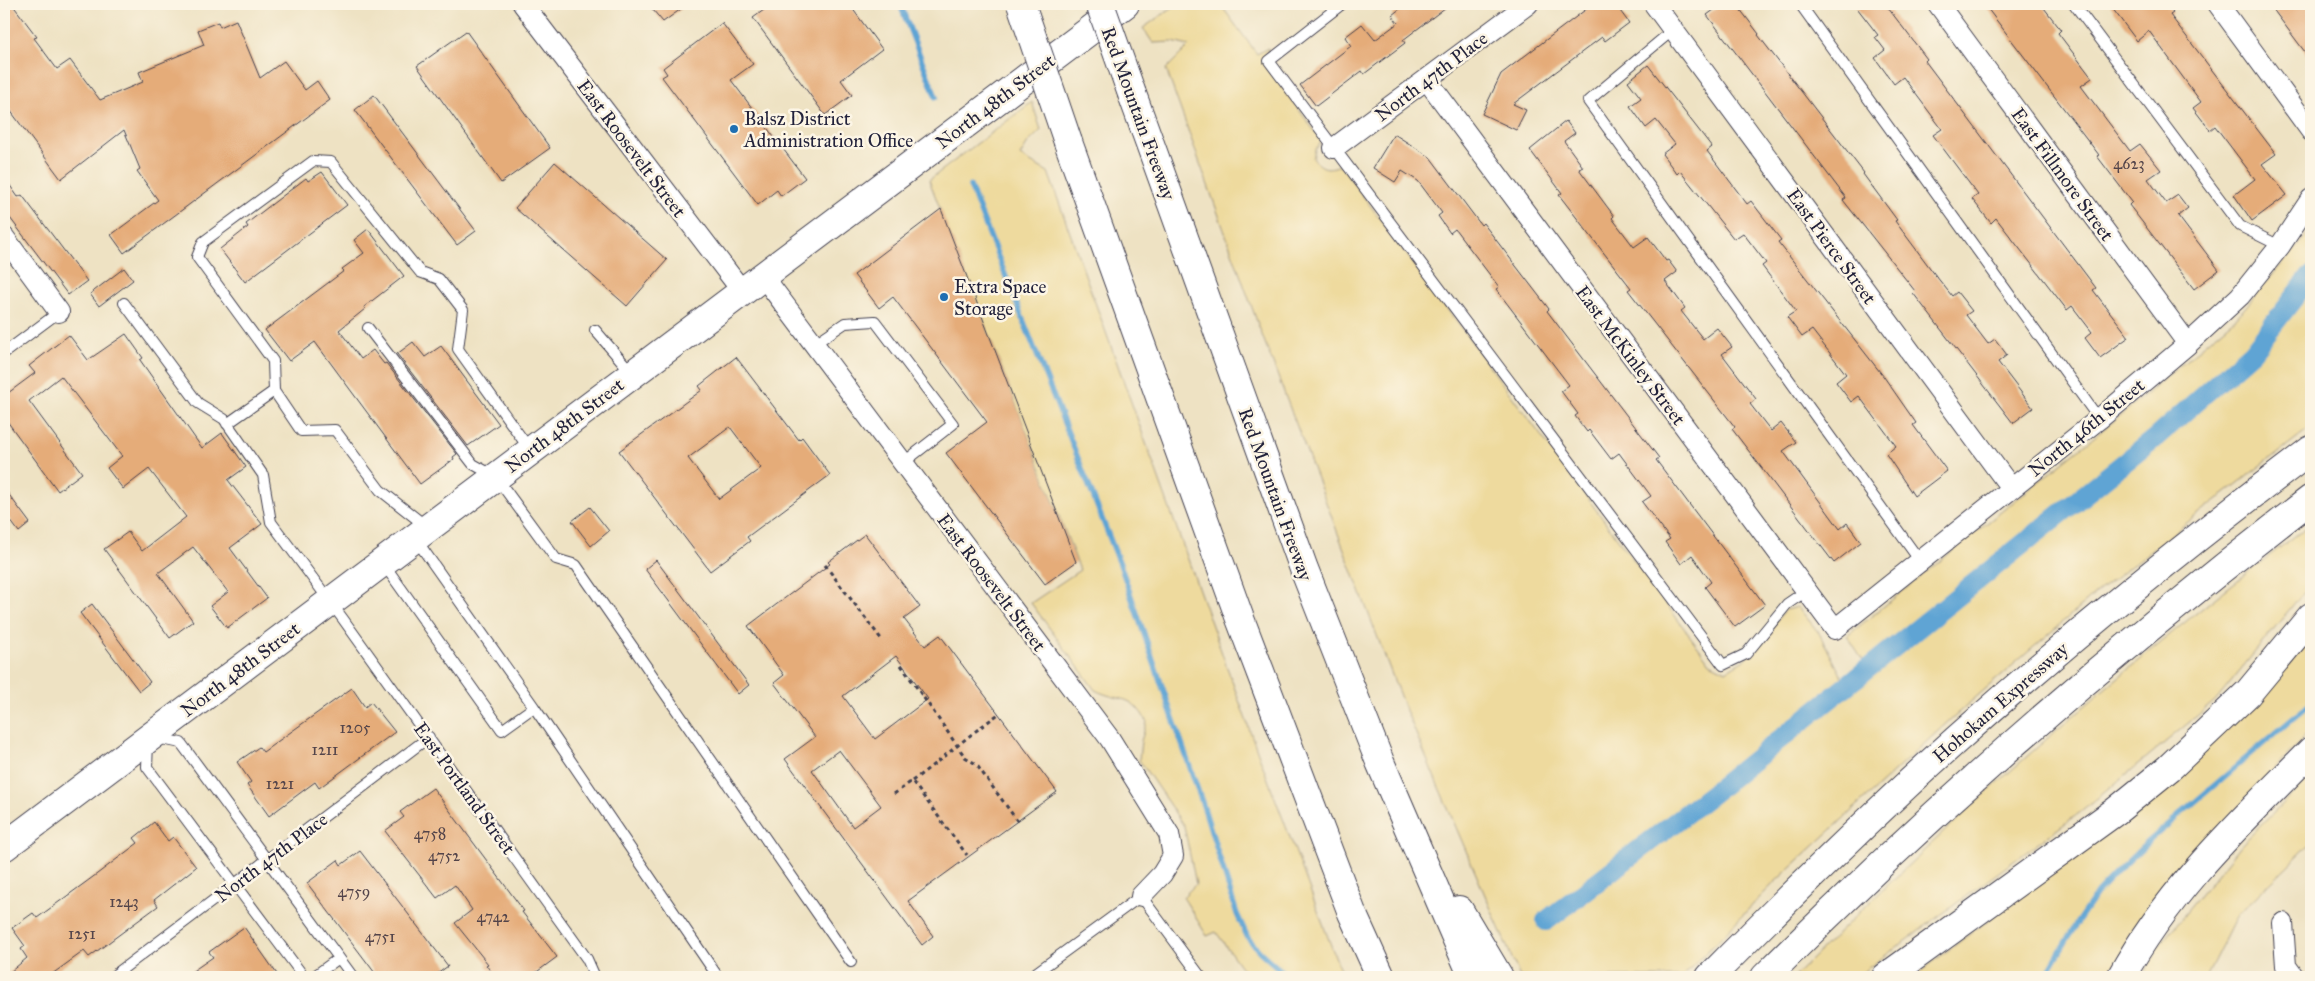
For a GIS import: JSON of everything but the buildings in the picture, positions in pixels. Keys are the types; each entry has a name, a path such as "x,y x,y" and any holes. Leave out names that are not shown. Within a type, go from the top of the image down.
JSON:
{"main road":[{"path":"1021,4 1068,142 1239,616 1352,913 1381,977"},
{"name":"Red Mountain Freeway","path":"1100,4 1280,505 1406,823 1473,977"},
{"name":"North 48th Street","path":"4,847 1124,4"},
{"name":"Hohokam Expressway","path":"1710,977 1841,847 1957,739 2108,608 2311,450"},
{"name":"Hohokam Expressway","path":"1765,977 1912,834 2014,741 2116,653 2311,500"},
{"path":"1886,977 2116,811 2169,768 2248,693 2311,617"},
{"path":"2121,977 2147,934 2210,852 2311,751"},
{"path":"1406,823 1499,977"}],"street":[{"name":"East Roosevelt Street","path":"523,4 753,283 814,344 1110,740 1164,826 1168,834 1173,856 1162,874 1141,896"},
{"name":"North 47th Place","path":"1334,148 1528,4"},
{"name":"East Pierce Street","path":"1654,4 2011,488"},
{"name":"East Fillmore Street","path":"1938,4 2188,344"},
{"path":"2218,4 2311,131"},
{"name":"East McKinley Street","path":"1427,80 1835,629"},
{"name":"North 46th Street","path":"1835,629 2098,419 2188,344 2240,296 2280,246 2311,200"},
{"path":"4,237 59,312"},
{"path":"2283,922 2286,966 2294,977"}],"lane":[{"path":"1342,4 1269,61 1723,665 1746,654 1787,604 1806,591"},
{"path":"1800,4 2098,419"},
{"path":"2074,4 2240,226 2280,246"},
{"path":"1673,30 1588,102 1920,561"},
{"path":"530,450 458,349 463,310 439,279 420,272 331,162 313,161 203,242 197,256 274,361 274,391 301,431 335,430 380,490 421,533 534,707 718,977"},
{"name":"East Portland Street","path":"124,303 198,403 224,419 263,476 271,522 429,737 587,959 595,977"},
{"path":"4,354 59,312"},
{"path":"814,344 845,322 874,321 953,424 903,463"},
{"path":"368,328 473,464 496,477 556,559 576,565 851,962"},
{"path":"595,330 633,373"},
{"path":"227,424 274,391"},
{"path":"382,562 502,730 534,707"},
{"path":"304,977 147,767 149,737 181,743 353,977"},
{"name":"North 47th Place","path":"112,977 429,737"},
{"path":"1031,977 1141,896 1201,977"},
{"path":"313,977 339,958"}],"path":[{"path":"825,565 882,640"},
{"path":"901,665 965,757 976,764 1018,822"},
{"path":"894,794 1000,713"},
{"path":"912,781 967,855"}],"sand":[{"path":"1178,4 1220,4 1257,54 1268,48 1267,67 1322,141 1315,150 1313,158 1325,168 1340,165 1710,663 1726,671 1744,660 1785,610 1798,607 1819,633 1848,688 1869,670 1847,636 2125,412 2237,317 2311,230 2311,427 2096,593 1952,718 1775,882 1682,977 1520,977 1402,701 1259,327 1166,69 1189,46 1172,42 1153,43 1143,28"},
{"path":"1032,102 1041,130 1028,143 1020,156 1048,172 1258,753 1343,977 1248,977 1216,932 1207,936 1183,897 1196,884 1184,826 1139,760 1141,741 1147,722 1130,702 1095,690 1031,603 1080,570 929,180"},
{"path":"2311,524 2311,583 2215,701 2082,811 1856,977 1794,977 1917,857 2044,741 2176,630"},
{"path":"2311,636 2311,730 2155,897 2111,977 1913,977 2179,776"},
{"path":"2311,776 2311,843 2237,915 2206,977 2142,977 2158,947 2241,845"}],"waterway":[{"path":"900,4 936,97"},
{"path":"970,186 1120,564 1204,808 1237,914 1248,938 1260,952 1286,975 1293,977"},
{"path":"1546,921 1713,793 2155,438 2252,352 2311,276"},
{"path":"2045,977 2097,893 2115,874 2149,841 2311,703"}],"place":[{"name":"Balsz District Administration Office","path":"734,129"},
{"name":"Extra Space Storage","path":"944,297"}]}
